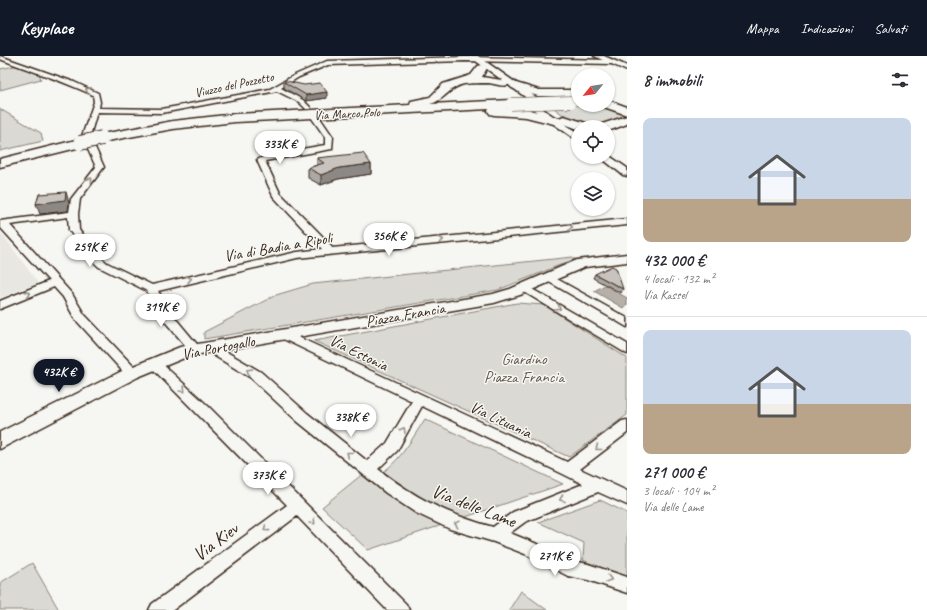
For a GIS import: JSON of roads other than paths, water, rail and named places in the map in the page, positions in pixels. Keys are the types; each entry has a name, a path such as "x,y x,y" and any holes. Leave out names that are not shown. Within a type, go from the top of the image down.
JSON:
{"highway":[{"path":"388,109 432,101 444,88 478,75 476,61"},
{"path":"462,82 489,80 504,84"},
{"path":"516,86 538,93 571,98"},
{"path":"444,88 448,95 459,99 509,103"},
{"name":"Via Marco Polo","path":"0,158 158,124 217,116 571,99"},
{"path":"615,107 627,111"},
{"path":"388,109 516,112 534,114 571,127"},
{"path":"615,124 627,120"},
{"path":"615,127 627,123"},
{"name":"Via Marco Polo","path":"0,163 89,139"}],"main road":[{"path":"598,56 627,69"},
{"path":"476,61 504,84 533,101"},
{"path":"476,61 516,86 559,122"},
{"path":"615,157 627,165"},
{"path":"615,164 627,173"},
{"name":"Piazza Francia","path":"283,334 494,298 525,288 582,263 627,258"},
{"name":"Via Portogallo","path":"0,441 154,363 202,348 283,334"}],"street":[{"path":"0,56 54,78 72,83 91,91 98,97 89,139 100,168 77,196 73,214 74,230 91,254 103,265 151,289"},
{"name":"Viuzzo del Pozzetto","path":"95,110 162,111 278,89 297,76 327,63 476,61 509,58 516,60 562,62 611,62"},
{"path":"278,89 301,101 308,108"},
{"path":"315,117 329,137 329,147 266,157 261,160 276,194 324,244 328,251"},
{"path":"2,224 73,214"},
{"name":"Via di Badia a Ripoli","path":"151,289 289,257 328,251 627,222"},
{"path":"2,224 72,301 79,316 132,373"},
{"path":"548,277 627,323"},
{"path":"0,305 55,282"},
{"path":"525,288 627,350"},
{"name":"Via delle Lame","path":"151,289 166,315 202,348 256,375 302,417 402,496 434,515 456,524 495,535 531,549 568,568 588,572 627,585"},
{"name":"Via Estonia","path":"283,334 420,400"},
{"path":"154,363 202,409 400,610"},
{"path":"368,469 392,447 420,400"},
{"name":"Via Lituania","path":"420,400 627,498"},
{"path":"568,470 627,425"},
{"path":"495,535 501,528 519,517 598,485"},
{"name":"Via Kiev","path":"158,610 298,506"}],"park label":[{"name":"Giardino Piazza Francia","path":"524,367"}]}
